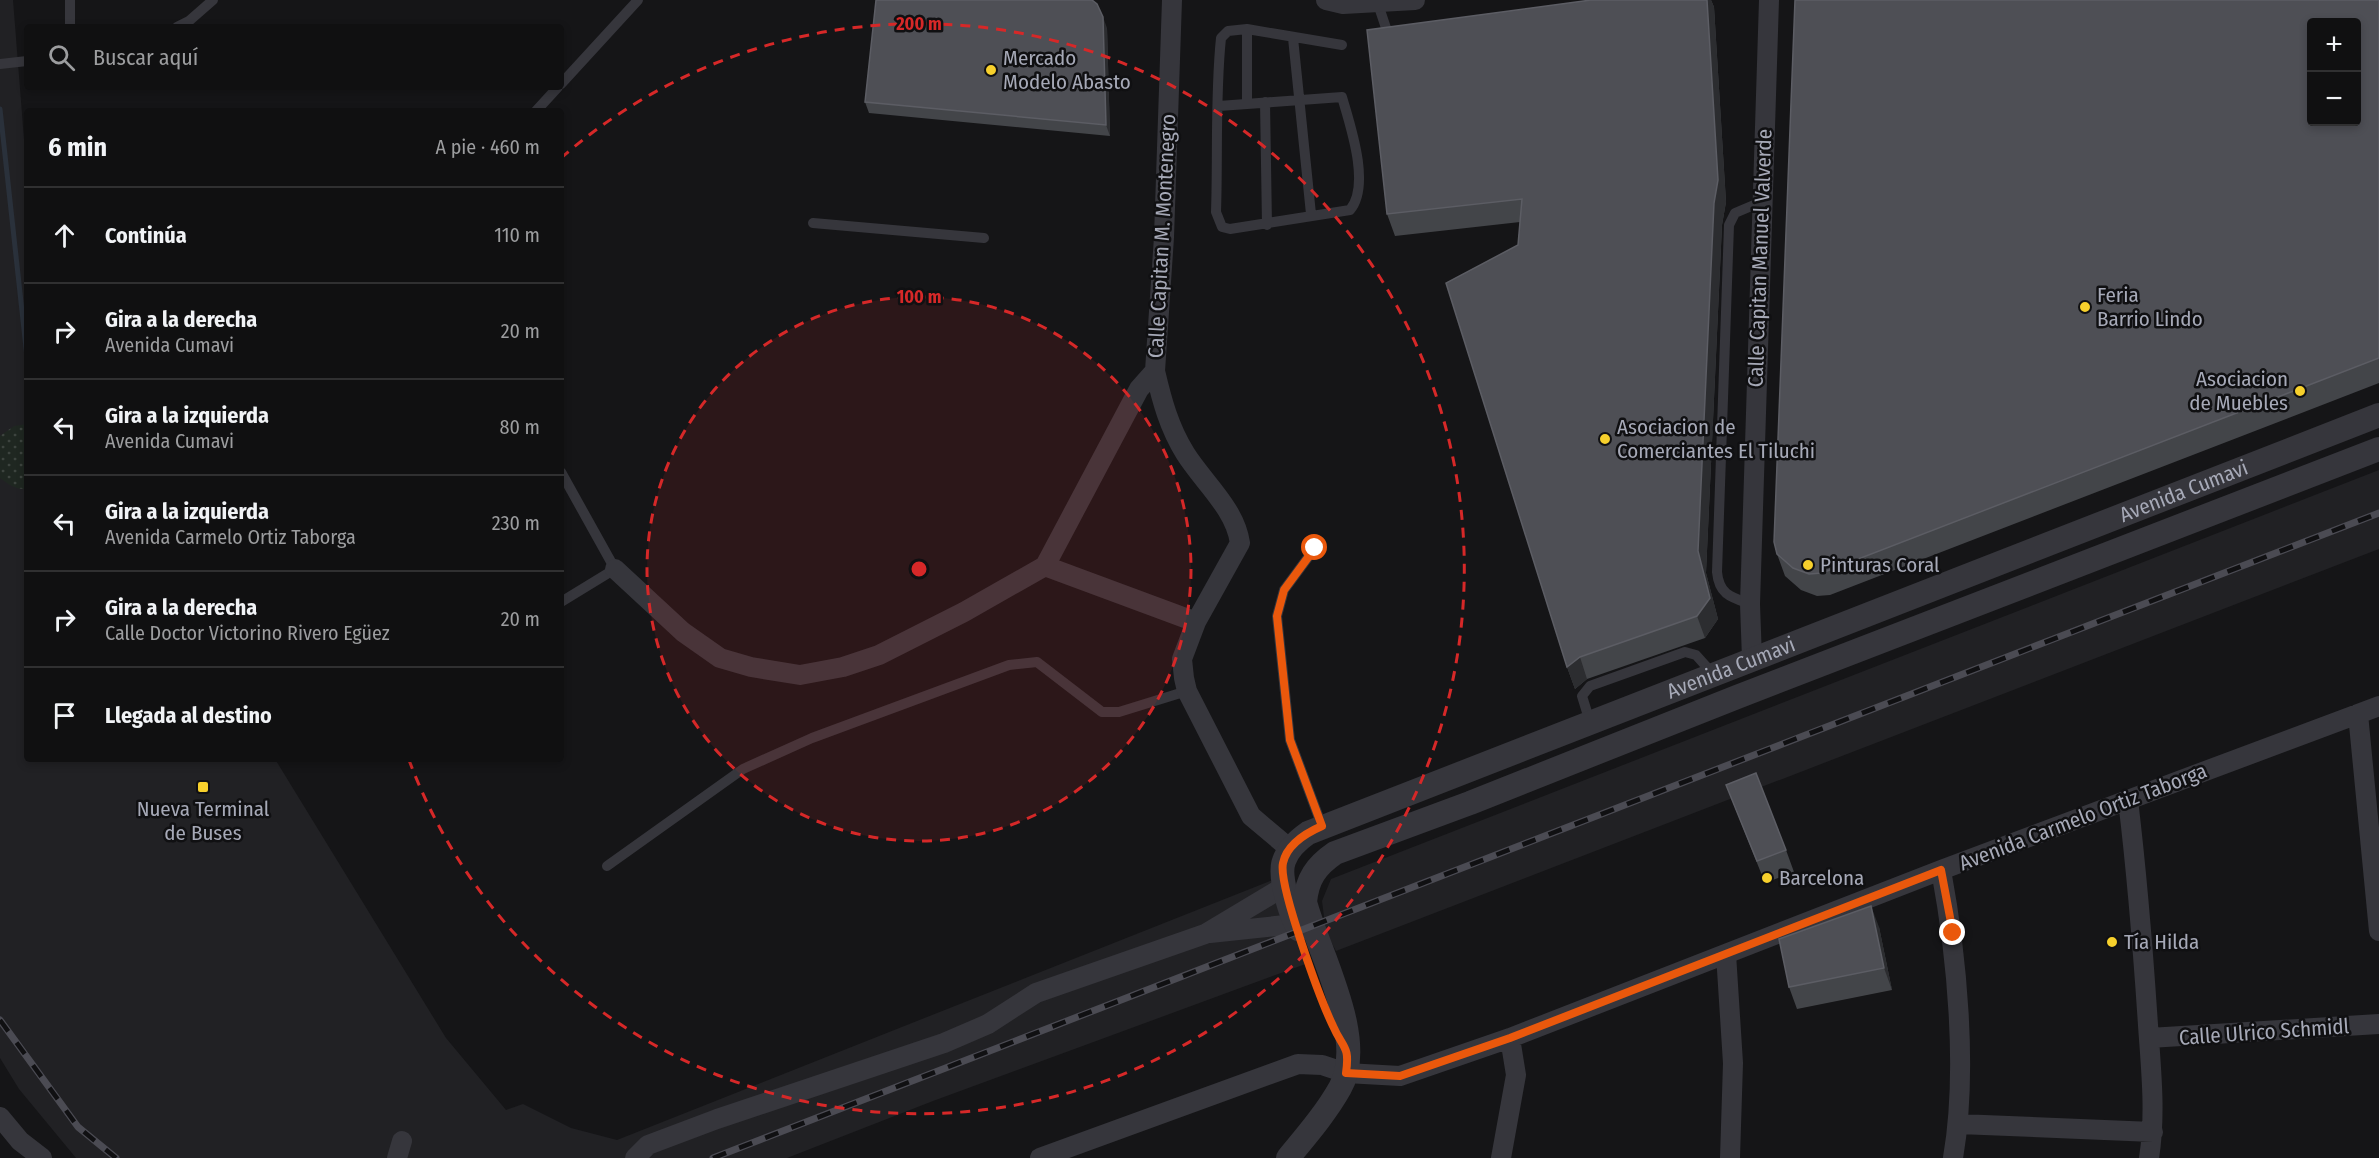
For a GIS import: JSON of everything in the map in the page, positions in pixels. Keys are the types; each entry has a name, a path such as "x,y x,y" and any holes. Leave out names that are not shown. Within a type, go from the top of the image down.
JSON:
{"street":[{"name":"Calle Capitan M. Montenegro","path":"1045,566 1139,389 1155,371 1164,237 1172,0"},
{"path":"1326,0 1343,4 1378,4 1415,0"},
{"name":"Calle Capitan Manuel Valverde","path":"1752,660 1750,604 1769,0"},
{"path":"1155,371 1172,430 1186,455 1224,506 1238,531 1240,543 1196,622 1182,660 1187,691 1251,816 1290,849 1283,861 1285,886 1295,924 1347,1062 1341,1087 1320,1118 1287,1158"},
{"name":"Avenida Cumavi","path":"1290,849 1308,832 1322,826 2379,415"},
{"name":"Avenida Cumavi","path":"1347,1062 1346,1023 1305,902 1306,887 1312,875 1322,862 1335,853 1470,803 2379,448"},
{"path":"615,569 683,632 720,658 751,667 800,675 843,667 879,655 1045,566 1196,622"},
{"path":"1959,580 1970,607"},
{"name":"Avenida Carmelo Ortiz Taborga","path":"1040,1158 1298,1064 1322,1065 1347,1062 1400,1076 1510,1038 1941,870 2379,705"},
{"path":"2358,714 2379,931"},
{"path":"1458,774 1470,803"},
{"path":"2128,800 2141,915 2149,1038 2153,1132 2149,1158"},
{"path":"1941,870 1953,933 1959,1124 1953,1158"},
{"path":"635,1158 648,1145 717,1119 944,1043 988,1024 1036,993 1205,934 1285,886"},
{"path":"1205,934 1295,924"},
{"path":"1726,954 1732,1063 1730,1158"},
{"name":"Calle Ulrico Schmidl","path":"2149,1038 2379,1024"},
{"path":"1501,1158 1516,1076 1510,1038"},
{"path":"0,1117 20,1141 42,1158"},
{"path":"1959,1124 2153,1132"}],"lane":[{"path":"70,0 70,24"},
{"path":"183,24 213,0"},
{"path":"564,82 638,0"},
{"path":"1378,4 1386,28 1392,34 1414,32"},
{"path":"1246,29 1247,104"},
{"path":"1218,106 1342,97 1356,149 1359,189 1356,202 1350,210 1311,214 1267,225 1230,229 1222,227 1218,221 1218,106 1221,38 1228,31 1246,29 1342,45"},
{"path":"1293,38 1311,214"},
{"path":"0,64 24,61"},
{"path":"540,108 556,90"},
{"path":"1265,102 1267,225"},
{"path":"1750,604 1725,595 1718,586 1717,572 1729,225 1735,213 1761,202"},
{"path":"813,223 984,238"},
{"path":"564,477 615,569 564,600"},
{"path":"1315,548 1284,590 1277,616 1290,740 1322,826"},
{"path":"1590,723 1582,696 1590,686 1685,652 1696,655 1713,675"},
{"path":"608,866 743,769 812,738 1009,665 1037,662 1102,712 1119,712 1187,691"}],"shaded area":[{"path":"0,0 13,0 24,139 24,762 277,762 446,1038 506,1110 523,1104 571,1128 617,1140 1280,877 1311,962 933,1101 787,1158 76,1158 19,1089 0,1058"},
{"path":"24,424 24,489 12,486 0,478 0,436 14,426"},
{"path":"2379,470 2379,549 1336,951 1326,932 1322,901 1331,879"}],"building":[{"name":"Mercado Modelo Abasto","path":"876,0 1092,0 1097,4 1103,17 1106,125 865,102"},
{"name":"Asociacion de Comerciantes El Tiluchi","path":"1591,0 1707,0 1718,180 1714,203 1698,551 1710,598 1697,616 1580,657 1567,667 1446,283 1518,245 1522,199 1387,214 1367,30"},
{"name":"Feria Barrio Lindo","path":"1795,0 2379,0 2379,358 1822,573 1809,574 1793,568 1777,554 1774,542"},
{"path":"1756,773 1786,850 1757,861 1726,785"},
{"path":"1871,906 1884,968 1789,987 1779,939"}],"waterway":[{"path":"0,109 24,329"}],"railway":[{"path":"713,1158 2379,513"},
{"path":"0,1020 78,1127 116,1158"}],"place":[{"name":"Mercado Modelo Abasto","path":"991,70"},
{"name":"Feria Barrio Lindo","path":"2085,307"},
{"name":"Asociacion de Muebles","path":"2300,391"},
{"name":"Asociacion de Comerciantes El Tiluchi","path":"1605,439"},
{"name":"Pinturas Coral","path":"1808,565"},
{"name":"Nueva Terminal de Buses","path":"203,787"},
{"name":"Barcelona","path":"1767,878"},
{"name":"Tía Hilda","path":"2112,942"}],"route":[{"path":"1315,548 1284,590 1277,616 1290,740 1322,826 1308,832 1290,849 1283,861 1282,871 1295,924 1333,1028 1348,1050 1346,1073 1367,1076 1400,1076 1510,1038 1941,870 1953,933"}]}
